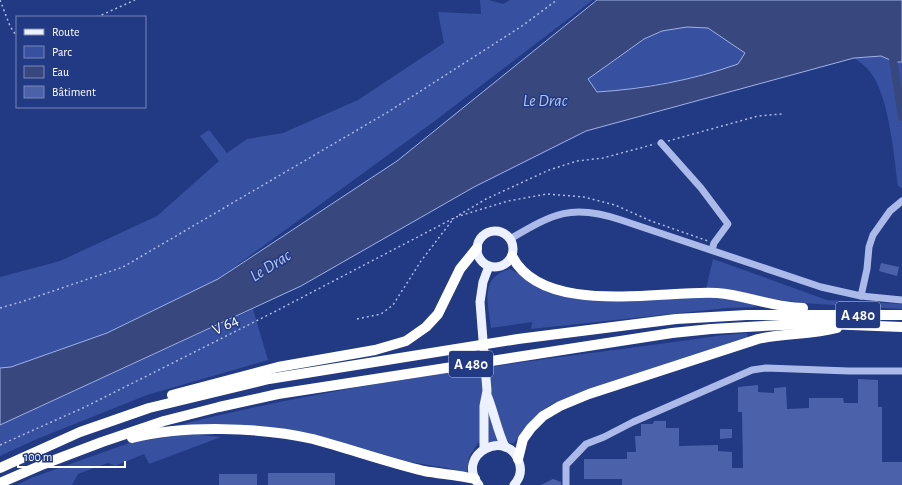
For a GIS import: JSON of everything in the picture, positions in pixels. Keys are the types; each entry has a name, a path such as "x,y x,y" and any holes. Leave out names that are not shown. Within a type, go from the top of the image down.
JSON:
{"highway":[{"path":"148,408 164,398 244,375 278,367 381,349 406,341 426,327 438,314 460,269 477,248"},
{"path":"512,256 519,269 527,275 551,287 574,294 597,296 717,293 773,305 810,309 822,314"},
{"name":"A 480","path":"0,468 80,432 148,408 269,379 518,339 698,317 822,314 902,315"},
{"name":"A 480","path":"0,484 51,461 164,421 199,411 278,394 672,333 719,328 781,325 826,324 846,326 902,327"},
{"path":"518,459 523,439 531,428 543,416 572,400 758,339 789,333 826,331 846,326"},
{"path":"102,442 167,431 271,433 313,440 426,471 477,482"}],"main road":[{"path":"490,232 501,232 510,239 513,247 512,256 503,266 489,266 480,259 477,248 481,238 490,232"},
{"path":"489,266 480,296 480,314 487,393 497,430 505,447"},
{"path":"484,449 484,406 487,393"},
{"path":"477,482 473,471 474,462 484,449 494,445 505,447 513,451 518,459 520,475 514,485"}],"street":[{"path":"661,143 701,188 728,224 714,243 712,250"},
{"path":"861,296 867,269 869,247 873,235 890,211 902,200"},
{"path":"510,239 550,217 563,213 584,211 607,215 821,287 861,296 902,300"},
{"path":"566,485 566,465 586,444 604,438 633,422 752,370 766,368 902,371"}],"path":[{"path":"0,0 10,26 16,35"},
{"path":"98,16 135,0"},
{"path":"0,308 123,266 388,112 522,26 557,0"},
{"name":"V 64","path":"0,445 85,407 276,311 456,217 486,199 549,170 577,161 603,158 758,116 782,114"},
{"path":"357,319 381,314 393,305 422,261 456,217"}],"green space":[{"path":"480,0 489,0 503,4 510,0 593,0 436,120 218,279 107,333 11,367 0,368 0,277 60,261 157,216 219,161 200,136 209,130 227,153 247,139 283,133 358,100 444,43 438,12 481,14"},
{"path":"687,27 708,28 745,53 738,64 700,77 621,90 597,92 588,79 644,39 662,31"},
{"path":"881,56 895,62 902,62 902,188 898,186 890,126 882,95 870,72 854,58"},
{"path":"713,259 827,300 902,304 902,309 801,303 706,289"},
{"path":"510,269 536,283 571,297 725,297 751,303 757,307 727,308 531,329 532,322 491,328 488,310 488,292 490,285 494,278 500,273"},
{"path":"253,309 268,360 147,395 37,439 0,456 0,425"},
{"path":"747,333 748,339 554,403 527,426 514,443 478,443 469,457 467,473 410,462 310,433 288,430 171,427 308,396 377,384 516,363"},
{"path":"190,434 221,437 149,464 144,454 115,466 108,463 78,474 72,485 17,485 31,478 132,442"}],"water":[{"name":"Le Drac","path":"597,0 902,0 902,62 895,62 881,56 854,58 586,131 474,187 301,286 0,425 0,368 11,367 107,333 218,279 397,161","holes":["687,27 708,28 745,53 738,64 704,75 669,83 615,91 597,92 588,79 644,39 662,31"]}],"building":[{"path":"881,263 899,267 897,276 879,271"},
{"path":"858,379 878,380 878,407 882,407 882,462 902,462 902,485 622,485 622,479 584,479 584,459 627,459 627,452 636,452 635,436 641,436 641,424 653,424 654,421 666,421 666,428 679,428 679,446 718,445 718,451 732,452 732,468 743,468 742,412 738,412 738,387 758,385 758,392 774,393 774,388 786,387 787,409 809,408 809,398 843,398 844,403 858,403"},
{"path":"720,429 732,429 732,438 720,439"},
{"path":"268,473 335,473 335,485 268,485"},
{"path":"219,474 257,474 257,485 219,485"},
{"path":"553,479 561,482 561,485 541,485"}],"waterway":[{"path":"892,52 902,117"}]}
